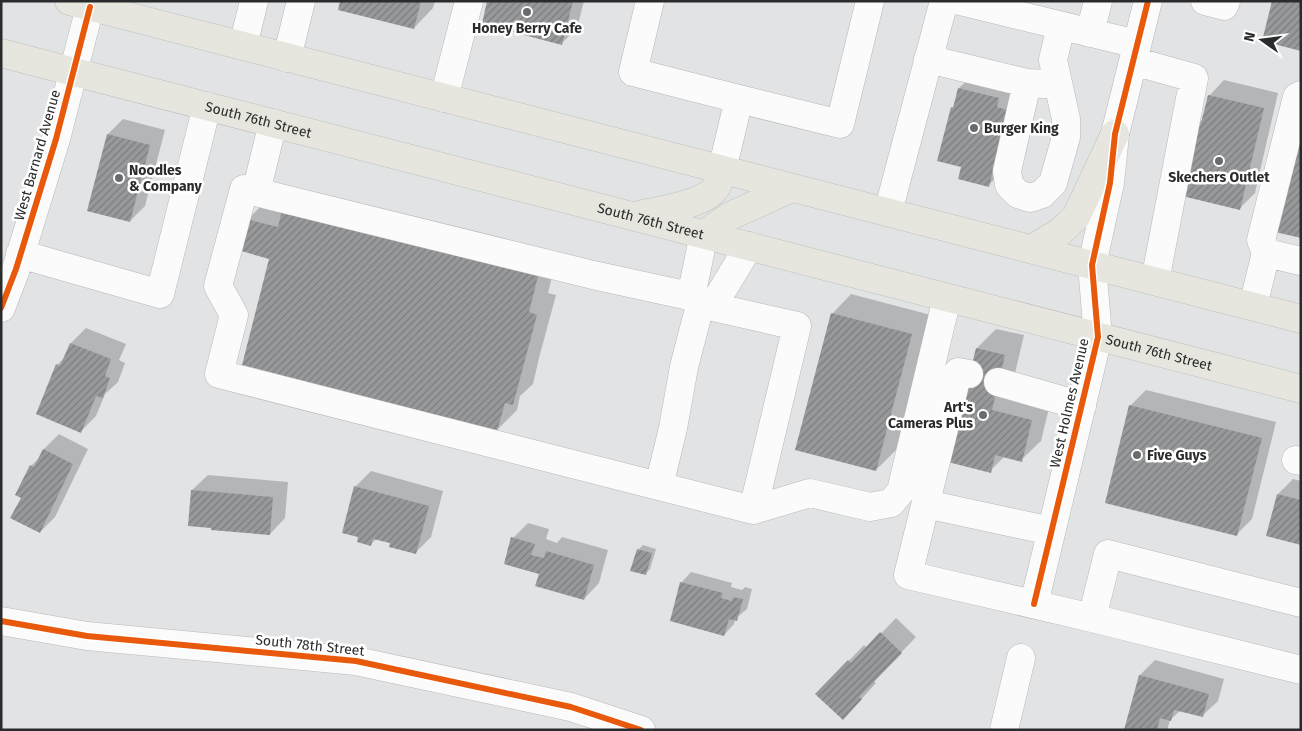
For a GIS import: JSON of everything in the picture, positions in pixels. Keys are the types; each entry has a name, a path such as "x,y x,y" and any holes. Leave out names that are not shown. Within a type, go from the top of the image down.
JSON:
{"main road":[{"path":"79,4 1301,319"},
{"name":"South 76th Street","path":"1,53 1301,389"},
{"path":"1032,250 1060,232 1076,217 1115,134"},
{"path":"635,216 695,202 707,196 717,186 722,170"},
{"path":"704,234 737,212 792,188"}],"street":[{"path":"243,46 254,1"},
{"path":"288,58 301,1"},
{"path":"444,98 469,1"},
{"path":"650,1 633,72 840,124 870,1"},
{"path":"888,212 944,1"},
{"path":"960,1 1035,10 1061,26 1090,33 1194,78 1155,281"},
{"path":"1090,33 1098,1"},
{"name":"West Holmes Avenue","path":"1034,604 1098,337 1092,265 1110,182 1115,134 1148,1"},
{"path":"1205,1 1224,6 1226,1"},
{"name":"West Barnard Avenue","path":"1,308 56,139 73,72 79,4"},
{"path":"1027,83 1007,171 1009,185 1018,194 1030,198 1042,194 1053,183 1066,137 1066,119 1053,60 1061,26"},
{"path":"928,59 1027,83 1057,85"},
{"path":"1253,306 1266,253 1261,240 1297,97 1301,94"},
{"path":"722,170 739,99"},
{"path":"20,254 160,294 206,106"},
{"path":"256,192 273,123"},
{"path":"753,510 797,326 700,304 593,275 244,189 218,286 234,314 219,374 753,510 810,493 870,507 891,503 901,491 947,298"},
{"path":"659,486 673,428 684,367 700,304 693,287 704,234"},
{"path":"700,304 716,299 749,246"},
{"path":"1266,253 1301,261"},
{"path":"969,374 958,372 908,575 1301,670"},
{"path":"998,382 1082,406"},
{"path":"926,504 1051,531"},
{"path":"1092,618 1108,554 1301,603"},
{"name":"South 78th Street","path":"1,621 87,636 356,661 571,708 641,730"},
{"path":"1004,730 1021,658"}],"building":[{"path":"340,1 421,1 414,29 338,10"},
{"name":"Honey Berry Cafe","path":"487,1 573,1 562,45 482,24"},
{"path":"1272,1 1301,1 1301,51 1262,41"},
{"name":"Burger King","path":"958,88 999,98 997,107 1007,110 998,147 1004,148 995,162 989,187 958,179 961,167 937,161"},
{"name":"Skechers Outlet","path":"1208,95 1264,108 1240,210 1178,195 1195,125 1200,127"},
{"path":"1301,108 1301,238 1271,231"},
{"name":"Noodles & Company","path":"107,134 150,145 130,222 87,211"},
{"path":"282,210 538,276 529,312 537,315 513,405 505,403 497,431 242,365 269,259 238,250 246,219 278,227"},
{"path":"831,313 912,334 876,471 795,450"},
{"path":"70,343 111,359 105,376 110,378 103,398 96,396 81,433 36,414 56,364 60,366"},
{"name":"Art's Cameras Plus","path":"976,348 1005,355 992,410 1032,420 1022,462 995,455 991,473 948,462"},
{"path":"1129,405 1262,438 1237,536 1105,503"},
{"path":"43,449 73,464 40,533 10,518 21,498 15,495 30,465 34,467"},
{"path":"354,486 429,506 416,554 389,547 390,543 373,539 371,546 357,542 358,537 342,533"},
{"path":"191,490 273,497 270,535 188,526"},
{"path":"1277,494 1301,500 1301,545 1266,536"},
{"path":"511,537 535,544 531,555 544,558 546,551 594,565 584,600 535,586 539,574 504,564"},
{"path":"637,549 652,553 646,575 630,571"},
{"path":"680,582 723,593 721,598 732,601 733,597 743,599 737,621 729,619 724,636 670,621"},
{"path":"880,632 902,653 859,697 862,699 843,720 815,694 848,660 851,663"},
{"path":"1139,675 1209,694 1203,717 1174,710 1171,721 1160,718 1157,730 1124,730"}],"cycle path":[{"path":"1034,604 1098,337 1092,265 1110,183 1115,134 1148,1"},
{"path":"1,308 16,269 56,139 90,7"},
{"path":"1,621 87,636 356,661 571,707 641,730"}],"place":[{"name":"Honey Berry Cafe","path":"527,12"},
{"name":"Burger King","path":"974,128"},
{"name":"Skechers Outlet","path":"1219,161"},
{"name":"Noodles & Company","path":"119,178"},
{"name":"Art's Cameras Plus","path":"983,415"},
{"name":"Five Guys","path":"1137,455"}]}
